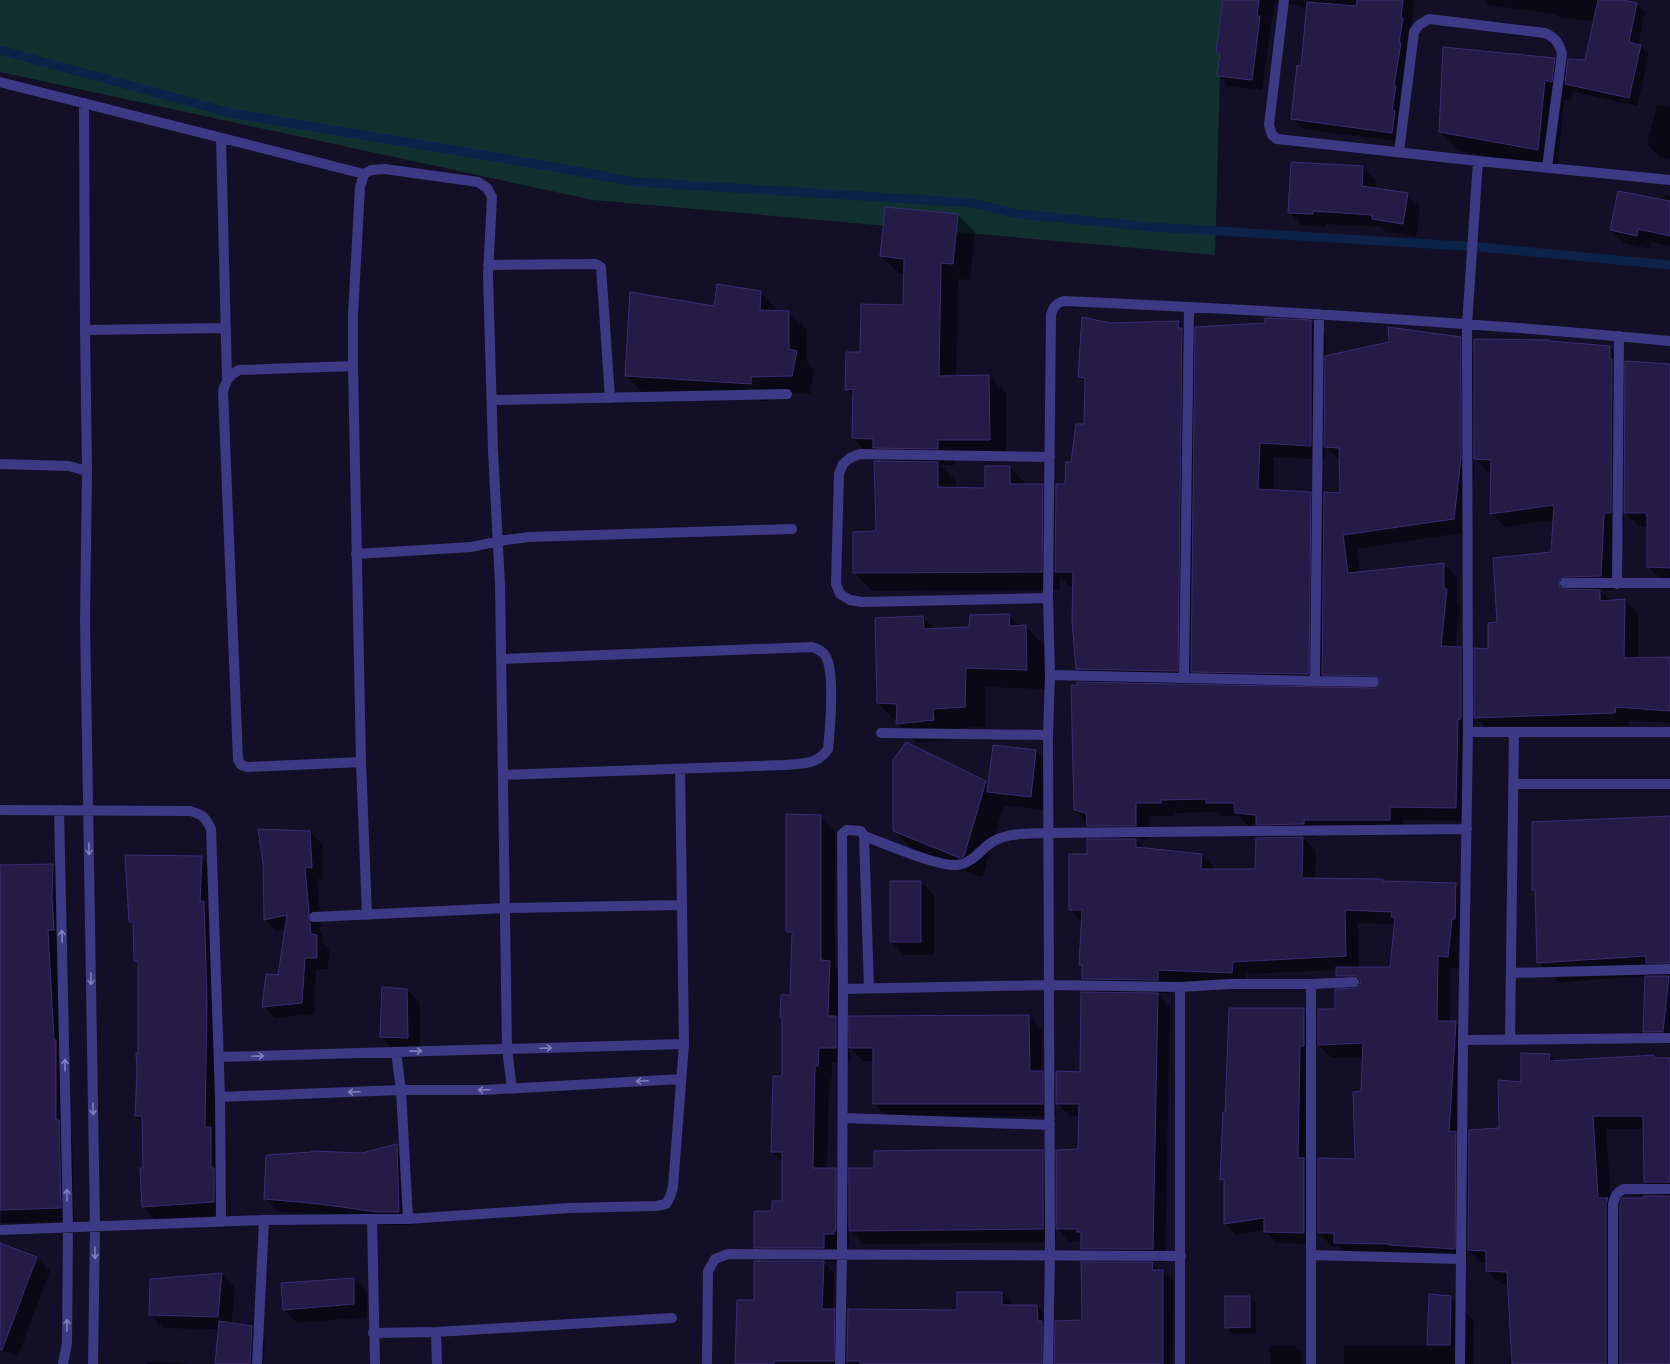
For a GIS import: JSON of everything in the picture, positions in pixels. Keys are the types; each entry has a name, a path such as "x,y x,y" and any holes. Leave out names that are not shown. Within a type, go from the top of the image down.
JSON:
{"street":[{"path":"1284,0 1269,125 1272,135 1277,139 1670,180"},
{"path":"1399,152 1414,32 1419,25 1429,19 1545,33 1553,37 1559,44 1562,54 1547,167"},
{"path":"0,82 364,174"},
{"path":"84,103 84,330 87,471 85,620 95,1227 93,1364"},
{"path":"221,138 227,379 223,391 238,760 241,765 247,767 361,762"},
{"path":"1460,1364 1463,1040 1468,829 1467,325 1478,161"},
{"path":"367,915 361,762 356,554 353,315 360,187 364,174 371,170 385,169 478,182 487,188 492,197 488,265 501,659 507,1049 512,1088"},
{"path":"488,265 595,264 601,266 610,398"},
{"path":"1048,1364 1050,1125 1048,735 1050,675 1048,598 1051,315 1053,308 1058,303 1064,301 1189,307 1319,314 1670,341"},
{"path":"1184,678 1189,307"},
{"path":"1315,681 1319,314"},
{"path":"84,330 226,328"},
{"path":"1618,584 1620,336"},
{"path":"227,379 232,373 239,370 353,366"},
{"path":"492,400 787,394"},
{"path":"1048,598 862,602 850,600 840,594 836,584 839,474 843,464 850,458 860,454 1050,457"},
{"path":"0,464 69,466 87,471"},
{"path":"356,554 472,547 529,536 792,529"},
{"path":"1565,583 1670,583"},
{"path":"501,659 812,647 821,650 827,658 831,680 828,749 822,757 813,762 784,765 503,774"},
{"path":"1050,675 1374,682"},
{"path":"1468,732 1670,732"},
{"path":"1510,1040 1514,732"},
{"path":"881,733 1048,735"},
{"path":"0,1230 264,1220 408,1219 568,1208 656,1206 666,1204 673,1187 684,1044 680,768"},
{"path":"1513,784 1670,784"},
{"path":"0,810 190,811 199,814 206,819 211,829 219,1057 221,1222"},
{"path":"59,810 68,1228 67,1343 63,1364"},
{"path":"864,836 942,864 956,865 969,862 993,842 1014,834 1468,829"},
{"path":"840,1364 843,1118 842,834 846,830 859,830 864,836 869,988"},
{"path":"314,917 505,908 682,905"},
{"path":"1511,973 1670,969"},
{"path":"843,989 1049,986 1180,987 1238,984 1311,984 1354,982"},
{"path":"1311,984 1311,1364"},
{"path":"1180,987 1180,1364"},
{"path":"1463,1040 1670,1038"},
{"path":"219,1057 684,1044"},
{"path":"396,1052 401,1090 408,1219"},
{"path":"220,1097 401,1090 484,1090 681,1079"},
{"path":"843,1118 1050,1125"},
{"path":"1613,1364 1614,1197 1618,1192 1624,1189 1670,1189"},
{"path":"372,1219 375,1364"},
{"path":"257,1364 264,1220"},
{"path":"707,1364 708,1271 715,1259 728,1254 842,1256 1181,1256"},
{"path":"1311,1254 1461,1259"},
{"path":"374,1333 436,1332 672,1318"},
{"path":"436,1332 437,1364"}],"green space":[{"path":"0,0 1222,0 1215,255 593,200 0,72"}],"building":[{"path":"1223,0 1259,0 1257,16 1260,16 1252,80 1217,76 1220,53 1216,52"},
{"path":"1357,0 1403,0 1401,17 1403,18 1399,43 1401,43 1394,85 1396,86 1392,110 1395,111 1392,133 1291,119 1297,65 1301,66 1307,2 1356,6"},
{"path":"1598,0 1623,0 1637,3 1629,42 1641,45 1629,98 1565,84 1568,59 1585,60"},
{"path":"1443,47 1555,58 1552,82 1545,80 1538,150 1439,132"},
{"path":"1291,162 1363,166 1362,186 1408,193 1403,224 1372,219 1372,215 1313,211 1313,214 1288,213"},
{"path":"1618,191 1670,201 1670,236 1638,229 1637,236 1610,230"},
{"path":"885,207 958,214 953,264 941,263 939,376 989,375 990,440 938,440 938,449 873,448 873,439 852,438 853,389 845,390 846,352 860,352 861,304 903,305 904,259 880,256"},
{"path":"717,284 761,291 760,310 789,311 789,349 797,351 792,376 751,377 751,384 625,376 630,292 714,306"},
{"path":"1082,317 1110,323 1179,321 1178,328 1182,328 1178,671 1076,669 1072,621 1073,572 1055,572 1056,484 1065,484 1066,462 1071,462 1076,424 1084,424 1085,378 1078,377"},
{"path":"1265,318 1311,320 1311,446 1260,443 1258,489 1311,492 1309,674 1191,672 1195,327 1265,323"},
{"path":"1388,327 1461,337 1461,458 1454,519 1343,535 1348,573 1444,563 1444,589 1447,589 1441,646 1461,647 1461,719 1458,719 1456,808 1390,807 1390,820 1304,820 1304,824 1256,825 1256,815 1235,813 1234,803 1206,803 1206,799 1161,800 1161,803 1136,803 1136,826 1087,826 1086,813 1074,810 1071,685 1077,685 1077,682 1374,688 1380,685 1380,679 1374,676 1322,675 1324,492 1340,493 1339,448 1324,447 1325,356 1389,342"},
{"path":"1474,339 1550,340 1610,346 1610,359 1612,360 1611,513 1604,513 1601,576 1565,577 1560,579 1559,583 1560,587 1565,589 1600,590 1600,601 1625,599 1624,658 1670,657 1670,711 1616,707 1615,713 1474,718 1474,648 1488,649 1488,623 1497,622 1493,558 1551,552 1554,505 1490,514 1491,460 1474,459"},
{"path":"1625,361 1670,364 1670,568 1647,567 1647,513 1624,513"},
{"path":"874,461 938,462 938,487 985,488 985,466 1010,466 1010,484 1043,484 1042,572 853,573 853,532 876,531"},
{"path":"1010,614 1009,626 1026,625 1027,670 966,668 965,707 933,709 934,720 896,724 897,704 877,703 875,618 923,616 924,629 969,627 970,615"},
{"path":"906,742 986,781 964,856 960,858 893,831 893,760"},
{"path":"993,745 1036,750 1031,797 987,792"},
{"path":"786,814 821,815 821,960 830,961 828,1016 836,1016 836,1048 819,1048 818,1066 815,1066 813,1168 836,1168 836,1231 834,1231 834,1234 824,1234 824,1248 754,1248 754,1211 772,1211 772,1201 782,1201 782,1152 771,1152 773,1076 782,1076 782,1018 780,1018 781,995 790,995 792,932 786,932"},
{"path":"1670,816 1670,963 1646,963 1646,956 1537,963 1535,890 1532,890 1532,822"},
{"path":"258,829 310,831 312,868 305,867 309,913 308,918 310,922 311,934 317,935 317,958 305,958 302,1003 262,1007 266,974 278,975 287,915 264,920 263,863"},
{"path":"1303,837 1302,878 1383,879 1383,881 1456,883 1455,919 1452,919 1448,957 1438,956 1437,1021 1456,1021 1449,1132 1456,1131 1455,1249 1389,1244 1334,1243 1334,1233 1318,1233 1318,1158 1355,1159 1353,1092 1361,1091 1363,1043 1318,1045 1318,1009 1335,1009 1335,989 1355,988 1360,985 1360,979 1357,976 1336,976 1336,967 1390,967 1395,917 1391,917 1392,912 1345,910 1346,956 1233,962 1232,973 1158,970 1158,980 1082,979 1082,965 1079,965 1082,910 1069,910 1069,854 1087,854 1087,839 1136,839 1136,847 1202,854 1201,869 1255,869 1256,838"},
{"path":"125,855 202,856 200,901 204,901 207,1001 205,1127 211,1127 211,1168 214,1168 214,1202 142,1207 140,1168 143,1168 142,1116 135,1116 137,1070 136,1053 138,1053 138,961 134,961 133,922 129,922"},
{"path":"53,864 52,896 54,930 48,930 54,1040 56,1040 56,1120 59,1120 61,1208 0,1210 0,865"},
{"path":"890,881 921,881 921,942 890,942"},
{"path":"1645,976 1669,976 1663,1032 1643,1032"},
{"path":"382,987 407,989 408,1038 380,1037"},
{"path":"1081,992 1158,993 1153,1249 1081,1249 1081,1232 1077,1232 1077,1229 1056,1229 1056,1150 1078,1149 1079,1104 1056,1104 1056,1071 1080,1072"},
{"path":"1229,1008 1304,1008 1304,1046 1300,1046 1298,1158 1304,1158 1304,1233 1264,1232 1264,1218 1224,1224 1224,1179 1220,1180 1223,1112 1225,1112"},
{"path":"1029,1015 1030,1071 1043,1071 1043,1104 873,1104 873,1048 849,1048 849,1016"},
{"path":"1521,1053 1550,1054 1549,1061 1654,1055 1654,1058 1670,1058 1670,1182 1644,1182 1643,1116 1593,1116 1598,1198 1608,1198 1606,1204 1606,1364 1512,1364 1507,1272 1486,1271 1486,1251 1468,1250 1469,1130 1499,1128 1498,1080 1521,1082"},
{"path":"397,1144 399,1212 377,1212 320,1204 264,1199 266,1155 311,1151 362,1153"},
{"path":"1043,1150 1043,1229 849,1231 849,1168 874,1168 874,1151"},
{"path":"1644,1196 1670,1196 1670,1364 1620,1364 1620,1205 1622,1198 1644,1198"},
{"path":"0,1243 37,1257 2,1350 0,1349"},
{"path":"754,1261 824,1261 822,1309 835,1309 834,1361 774,1361 774,1364 735,1364 737,1300 754,1300"},
{"path":"1081,1262 1153,1262 1152,1270 1163,1270 1163,1364 1054,1364 1055,1321 1082,1320"},
{"path":"222,1273 218,1317 149,1315 150,1279"},
{"path":"354,1278 354,1304 283,1310 281,1283"},
{"path":"957,1292 1002,1292 1002,1305 1037,1305 1038,1321 1042,1321 1042,1364 860,1364 860,1361 847,1361 848,1309 957,1310"},
{"path":"1429,1294 1451,1296 1450,1345 1427,1345"},
{"path":"1225,1296 1250,1296 1250,1327 1225,1328"},
{"path":"219,1321 252,1326 250,1364 215,1364"}],"waterway":[{"path":"0,50 231,113 637,182 973,203 1019,214 1152,227 1480,247 1670,265"}]}
